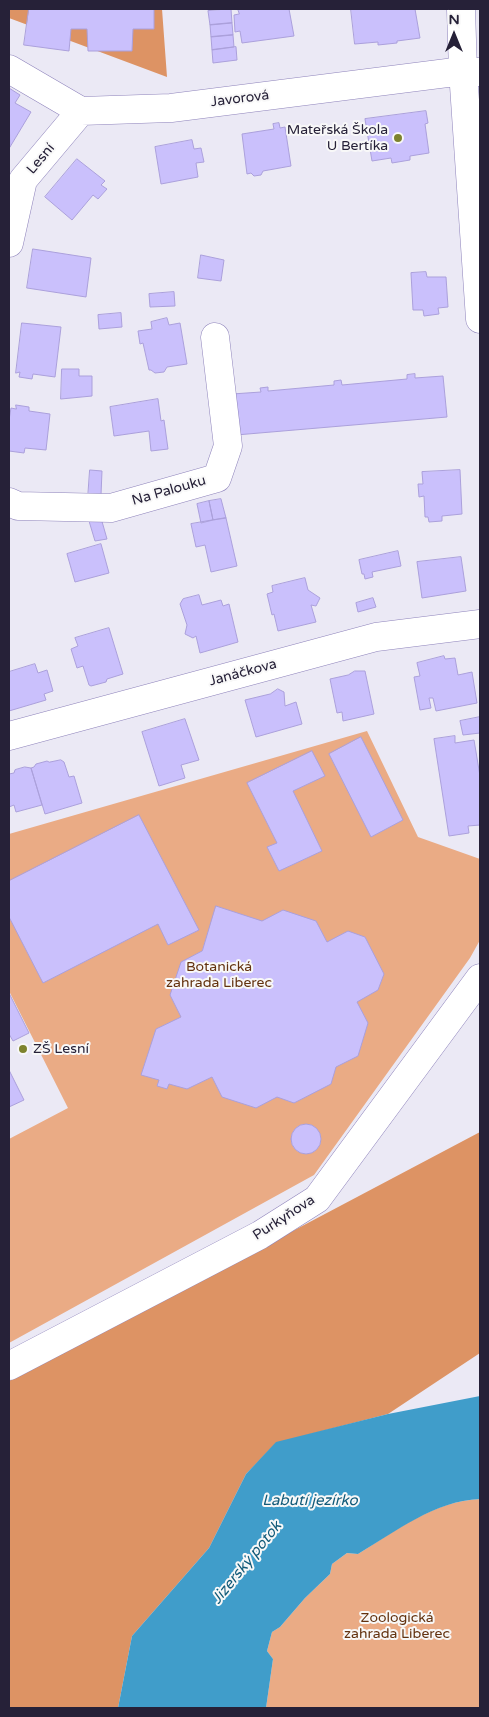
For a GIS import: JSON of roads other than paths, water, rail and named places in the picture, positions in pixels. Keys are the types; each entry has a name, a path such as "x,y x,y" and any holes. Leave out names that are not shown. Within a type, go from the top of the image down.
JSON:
{"street":[{"path":"461,9 472,71 480,319"},
{"path":"9,69 81,111"},
{"name":"Javorová","path":"81,111 171,108 472,71"},
{"name":"Lesní","path":"9,243 23,180 81,111"},
{"name":"Na Palouku","path":"9,502 18,506 111,508 217,478 228,446 215,337"},
{"name":"Janáčkova","path":"9,736 376,637 480,624"},
{"name":"Purkyňova","path":"9,1366 260,1235 317,1199 480,978"}],"water":[{"name":"Labutí jezírko","path":"480,1396 480,1499 463,1501 431,1511 358,1554 347,1553 332,1564 330,1574 305,1598 280,1627 272,1632 267,1651 273,1659 266,1708 118,1708 132,1636 209,1548 246,1474 276,1442 388,1414"}],"place":[{"name":"Mateřská Škola U Bertíka","path":"398,138"},
{"name":"ZŠ Lesní","path":"23,1049"}],"park label":[{"name":"Botanická zahrada Liberec","path":"219,976"},
{"name":"Zoologická zahrada Liberec","path":"397,1626"}],"water label":[{"name":"Jizerský potok","path":"247,1563"}]}
